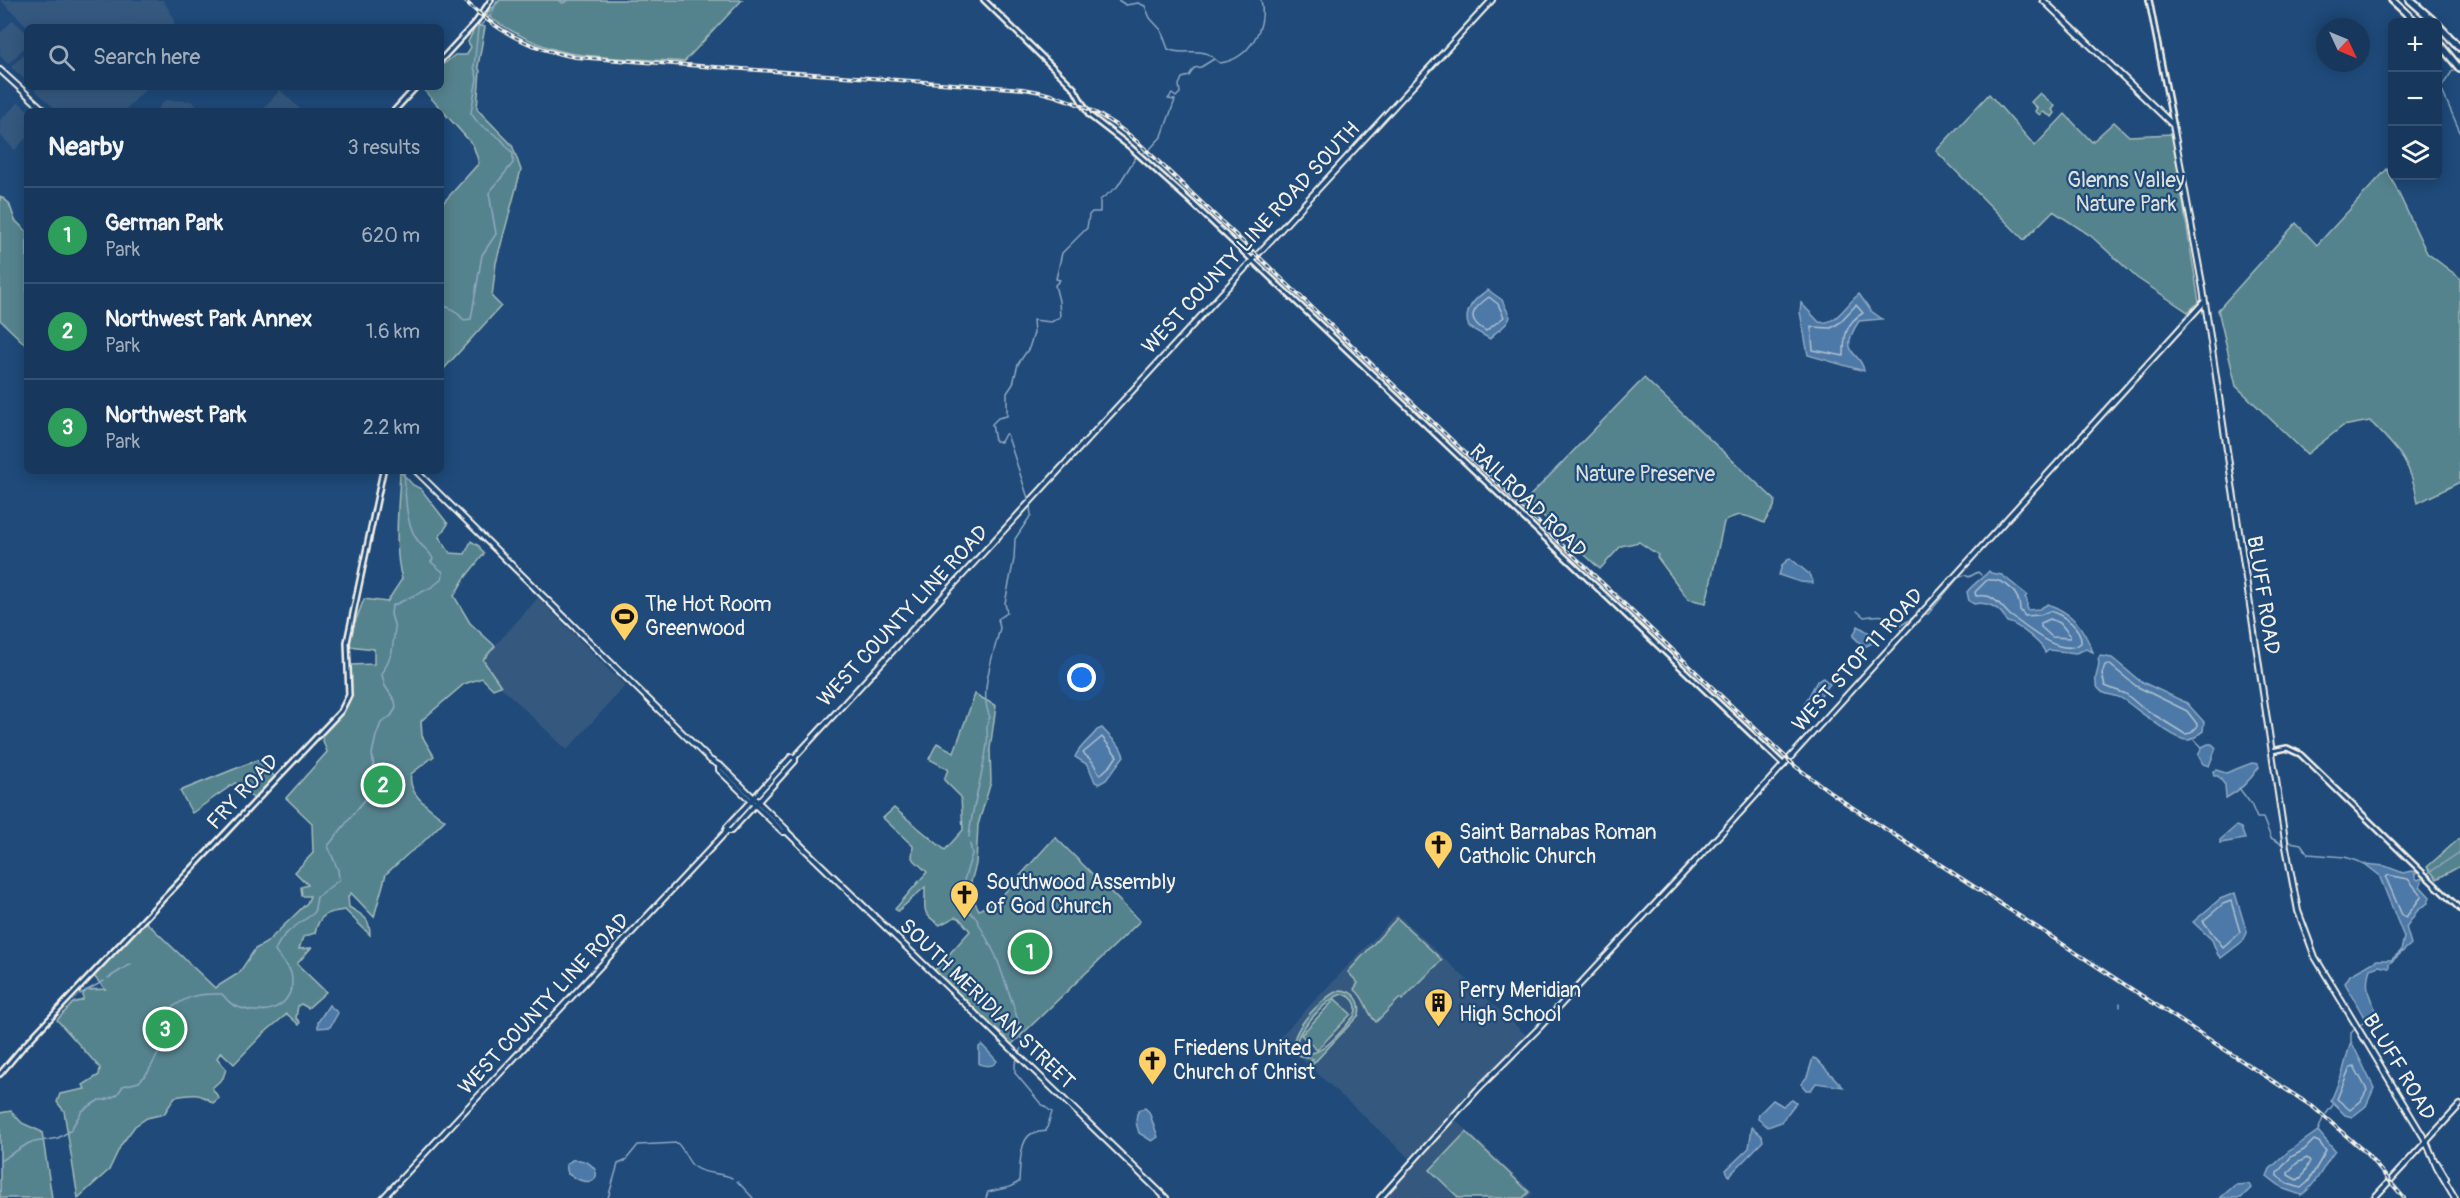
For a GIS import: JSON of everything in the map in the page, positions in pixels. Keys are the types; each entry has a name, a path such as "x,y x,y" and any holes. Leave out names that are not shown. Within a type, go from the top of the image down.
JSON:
{"highway":[{"path":"2392,0 2412,18"},
{"path":"2410,0 2430,18"},
{"path":"2442,30 2460,48"},
{"path":"2442,47 2460,69"}],"main road":[{"name":"WEST COUNTY LINE ROAD SOUTH","path":"1034,496 1492,0"},
{"path":"2043,0 2173,125"},
{"path":"0,70 42,108"},
{"name":"BLUFF ROAD","path":"2173,125 2205,302 2295,898 2306,937 2324,974 2427,1141 2455,1198"},
{"name":"WEST STOP 11 ROAD","path":"1380,1198 1477,1090 1531,1036 1784,765 2205,302"},
{"path":"2195,312 2207,317"},
{"name":"SOUTH MERIDIAN STREET","path":"419,474 581,636 719,767 723,767 754,802 786,829 786,832 1166,1198"},
{"name":"WEST COUNTY LINE ROAD","path":"383,1198 726,831 727,827 754,802 791,757 795,757 1034,496"},
{"path":"2374,1198 2460,1105"}],"street":[{"path":"444,57 476,22 491,0"},
{"name":"RAILROAD ROAD","path":"984,0 1074,88 1089,116 1137,153 1252,259 1784,765"},
{"name":"BLUFF ROAD","path":"2149,0 2173,125"},
{"path":"397,108 413,90"},
{"name":"FRY ROAD","path":"0,1074 341,711 349,695 347,642 382,474"},
{"path":"2272,751 2287,748 2300,754 2460,909"}],"shaded area":[{"path":"0,0 163,0 174,18 174,24 25,24"},
{"path":"13,20 24,30 24,48 8,64 0,56 0,33"},
{"path":"24,54 24,79 11,67"},
{"path":"35,90 145,90 127,108 54,108"},
{"path":"280,90 299,108 264,108"},
{"path":"165,100 191,101 199,108 158,108"},
{"path":"19,102 25,108 24,140 15,150 0,135 0,120"},
{"path":"538,598 625,686 567,750 500,686 482,660"},
{"name":"Perry Meridian High School","path":"1397,914 1528,1037 1409,1158 1279,1038"},
{"path":"1456,1120 1533,1193 1528,1198 1383,1198"}],"green space":[{"path":"500,0 742,0 684,62 583,55 547,47 515,33 486,15"},
{"path":"476,25 485,27 478,66 480,71 477,109 512,145 521,170 496,263 492,297 501,306 444,369 444,202 479,163 473,145 444,113 444,108 440,108 424,90 444,90 444,64 455,55 466,55 471,47 468,42"},
{"path":"2040,93 2055,106 2052,110 2055,113 2052,117 2043,112 2040,115 2035,111 2037,108 2031,102"},
{"name":"Glenns Valley Nature Park","path":"1989,94 2035,146 2065,114 2092,142 2114,122 2129,136 2172,134 2199,302 2188,312 2137,278 2091,236 2053,211 2024,240 1936,151"},
{"path":"2387,169 2388,180 2392,180 2427,253 2460,278 2460,482 2418,503 2411,477 2402,457 2370,421 2343,426 2307,454 2236,386 2218,310 2296,223 2317,245"},
{"path":"0,196 9,203 15,220 24,229 24,343 0,320"},
{"name":"Nature Preserve","path":"1644,378 1775,500 1774,507 1764,523 1739,515 1724,522 1706,603 1688,599 1657,557 1658,555 1639,542 1621,546 1600,569 1526,500"},
{"path":"400,474 403,474 413,485 421,489 448,524 439,537 450,553 465,554 471,541 479,546 484,554 454,596 470,623 495,646 483,660 501,686 493,689 482,678 464,684 421,721 422,736 434,756 411,774 411,782 416,795 445,820 386,874 374,917 351,893 348,897 349,907 362,915 369,924 370,935 345,910 325,915 319,922 315,933 303,937 299,949 311,948 297,964 326,992 308,1008 301,1004 298,1006 296,1018 300,1022 299,1025 287,1014 263,1034 234,1064 221,1052 217,1058 226,1069 223,1078 212,1088 219,1098 213,1103 204,1097 195,1095 175,1097 164,1114 147,1118 135,1126 121,1145 109,1170 78,1198 64,1111 57,1102 60,1094 85,1089 83,1085 99,1075 100,1068 57,1020 73,1003 83,1000 83,994 87,990 105,989 92,974 114,950 117,952 145,921 215,988 239,973 255,949 266,943 307,903 310,896 302,896 301,887 308,885 295,872 313,853 312,823 286,798 327,752 321,735 345,701 348,686 348,663 350,665 374,664 374,649 349,646 352,630 364,599 387,602 402,579 397,540"},
{"path":"975,694 996,706 990,749 991,782 978,825 976,864 971,882 971,895 979,910 998,900 1055,837 1140,921 1010,1046 933,972 970,931 959,918 955,917 940,925 929,917 925,909 925,887 898,911 895,909 927,872 912,858 913,846 883,818 894,808 945,850 963,830 961,797 944,780 948,769 929,759 937,743 954,752"},
{"path":"257,760 275,777 254,799 235,783 192,813 180,791"},
{"path":"2460,838 2460,866 2437,879 2427,867"},
{"path":"1397,918 1442,960 1376,1022 1354,989 1358,983 1348,972"},
{"path":"1340,990 1349,992 1358,1001 1359,1015 1313,1064 1311,1061 1313,1059 1299,1055 1294,1047 1295,1037 1310,1013","holes":["1347,995 1356,1005 1354,1016 1324,1048 1317,1052 1303,1052 1297,1043 1298,1037 1308,1022 1337,996"]},
{"path":"1335,999 1351,1014 1317,1050 1301,1035"},
{"path":"11,1111 22,1123 42,1132 52,1198 0,1198 0,1113"},
{"path":"1466,1132 1529,1192 1523,1198 1459,1198 1430,1170"}],"water":[{"path":"1488,290 1502,300 1510,317 1490,339 1469,327 1467,321 1471,306"},
{"path":"1859,294 1871,311 1882,319 1859,321 1853,332 1850,347 1864,371 1808,355 1800,312 1801,303 1819,322 1825,322 1836,318"},
{"path":"1790,558 1809,574 1813,583 1800,582 1779,575 1782,565"},
{"path":"1989,571 2002,575 2027,595 2025,597 2027,610 2039,609 2048,604 2065,612 2081,628 2093,652 2086,649 2076,653 2049,650 2045,653 2023,630 2007,622 1997,609 1988,604 1974,604 1969,601 1967,592"},
{"path":"1858,626 1868,632 1875,642 1864,647 1853,636"},
{"path":"2100,656 2112,658 2140,681 2187,703 2204,722 2203,731 2188,740 2175,736 2124,700 2101,691 2096,684"},
{"path":"1823,678 1830,684 1821,695 1822,697 1811,705 1804,705 1817,681"},
{"path":"1102,728 1120,747 1124,756 1106,780 1099,784 1095,782 1088,765 1075,757 1097,730"},
{"path":"2208,744 2216,748 2209,766 2203,764 2198,755 2202,747"},
{"path":"2252,763 2258,764 2256,772 2244,785 2226,798 2225,785 2218,776 2214,776 2213,771 2226,773"},
{"path":"2236,826 2241,828 2245,839 2220,843 2220,840"},
{"path":"2365,864 2385,866 2403,873 2411,871 2420,873 2415,874 2415,877 2418,880 2424,877 2420,886 2430,897 2428,903 2417,911 2406,927 2411,944 2389,964 2389,968 2379,966 2370,969 2367,981 2368,991 2377,1012 2366,1021 2345,983 2350,975 2377,960 2391,960 2401,951 2404,937 2379,875"},
{"path":"2235,893 2247,933 2243,941 2221,958 2212,940 2193,922 2220,899"},
{"path":"329,1005 338,1013 330,1027 318,1028 318,1022"},
{"path":"2352,1043 2374,1088 2366,1106 2352,1117 2345,1115 2331,1101"},
{"path":"982,1045 997,1061 991,1066 979,1064 979,1047"},
{"path":"1813,1058 1843,1087 1816,1083 1811,1090 1806,1090 1801,1084 1807,1077"},
{"path":"1773,1100 1783,1106 1792,1100 1796,1103 1781,1122 1768,1127 1758,1119 1759,1114"},
{"path":"1145,1108 1149,1112 1158,1137 1152,1141 1139,1133 1136,1124 1137,1113"},
{"path":"1752,1127 1762,1136 1763,1141 1729,1176 1726,1170 1749,1148"},
{"path":"2318,1131 2335,1151 2306,1191 2301,1195 2284,1189 2267,1176 2270,1169 2288,1152"},
{"path":"572,1160 590,1164 595,1169 594,1179 589,1182 568,1174 566,1165"},
{"path":"2249,1184 2251,1188 2241,1198 2220,1198 2235,1185"}],"waterway":[{"path":"444,306 456,312 464,320 471,319 482,255 496,234 489,193 513,163 513,154 501,139 478,123 471,113 477,78 474,67 478,28 492,14 497,0"},
{"path":"558,0 563,3 569,0"},
{"path":"1118,0 1126,5 1138,3 1145,6 1150,18 1161,30 1168,49 1178,52 1203,52 1220,63 1240,55 1254,40 1261,21 1261,0"},
{"path":"1028,498 1007,434 1001,442 995,441 992,424 998,418 1007,416 1007,393 1013,384 1018,364 1029,348 1034,333 1033,320 1051,322 1060,317 1055,285 1060,280 1056,279 1062,253 1087,228 1089,215 1092,212 1100,212 1100,200 1117,187 1136,157 1149,150 1162,136 1175,100 1168,99 1172,94 1176,97 1180,93 1179,85 1182,78 1189,76 1194,68 1201,67 1214,59"},
{"path":"2453,70 2441,88 2460,132"},
{"path":"0,1161 29,1143 58,1138 70,1131 82,1111 99,1100 117,1095 123,1086 139,1082 148,1072 169,1034 164,1013 178,1003 197,995 222,994 231,1003 242,1008 262,1011 280,1005 286,999 291,990 291,974 275,951 286,934 314,913 317,897 339,880 338,870 328,846 366,798 374,768 372,754 376,736 381,723 391,716 396,708 395,701 385,686 382,675 392,652 395,628 391,614 392,606 432,587 442,579 443,572 431,562 433,559 418,541 410,525 406,507 404,474"},
{"path":"969,837 987,744 987,724 990,717 986,685 1000,628 998,619 1007,613 1005,603 1014,559 1015,539 1031,515 1030,507"},
{"path":"1923,614 1928,614 1958,578 1965,575 1969,577 1978,572 1981,575"},
{"path":"1857,611 1864,617 1883,616 1898,627 1919,614"},
{"path":"2194,739 2202,747"},
{"path":"2239,788 2251,804 2257,818 2263,818 2271,838 2282,844"},
{"path":"2290,842 2301,844 2308,854 2345,857 2365,864"},
{"path":"970,844 972,854 958,900 976,918 996,956 1013,1004 1020,1028 1022,1048 1015,1064 1015,1073 1041,1104 1052,1112 1046,1131 1031,1134 1024,1143 1019,1182 1010,1187 988,1192 986,1198"},
{"path":"2427,874 2460,852"},
{"path":"108,978 131,964"},
{"path":"80,994 104,981"},
{"path":"2360,1025 2366,1021"},
{"path":"2351,1043 2351,1033 2354,1030"},
{"path":"2326,1114 2333,1105"},
{"path":"2318,1131 2323,1118"},
{"path":"608,1198 618,1164 625,1161 638,1145 677,1143 694,1167 732,1178"},
{"path":"737,1181 753,1198"}],"railway":[{"path":"464,0 489,21 515,37 529,44 575,57 1024,89 1057,96 1102,116 1142,146 1795,766 1844,802 2313,1107 2365,1152 2404,1198"}],"place":[{"name":"The Hot Room Greenwood","path":"624,642"},
{"name":"Northwest Park Annex","path":"383,785"},
{"name":"Saint Barnabas Roman Catholic Church","path":"1438,870"},
{"name":"Southwood Assembly of God Church","path":"965,920"},
{"name":"German Park","path":"1030,952"},
{"name":"Perry Meridian High School","path":"1438,1028"},
{"name":"Northwest Park","path":"165,1029"},
{"name":"Friedens United Church of Christ","path":"1152,1086"}]}
